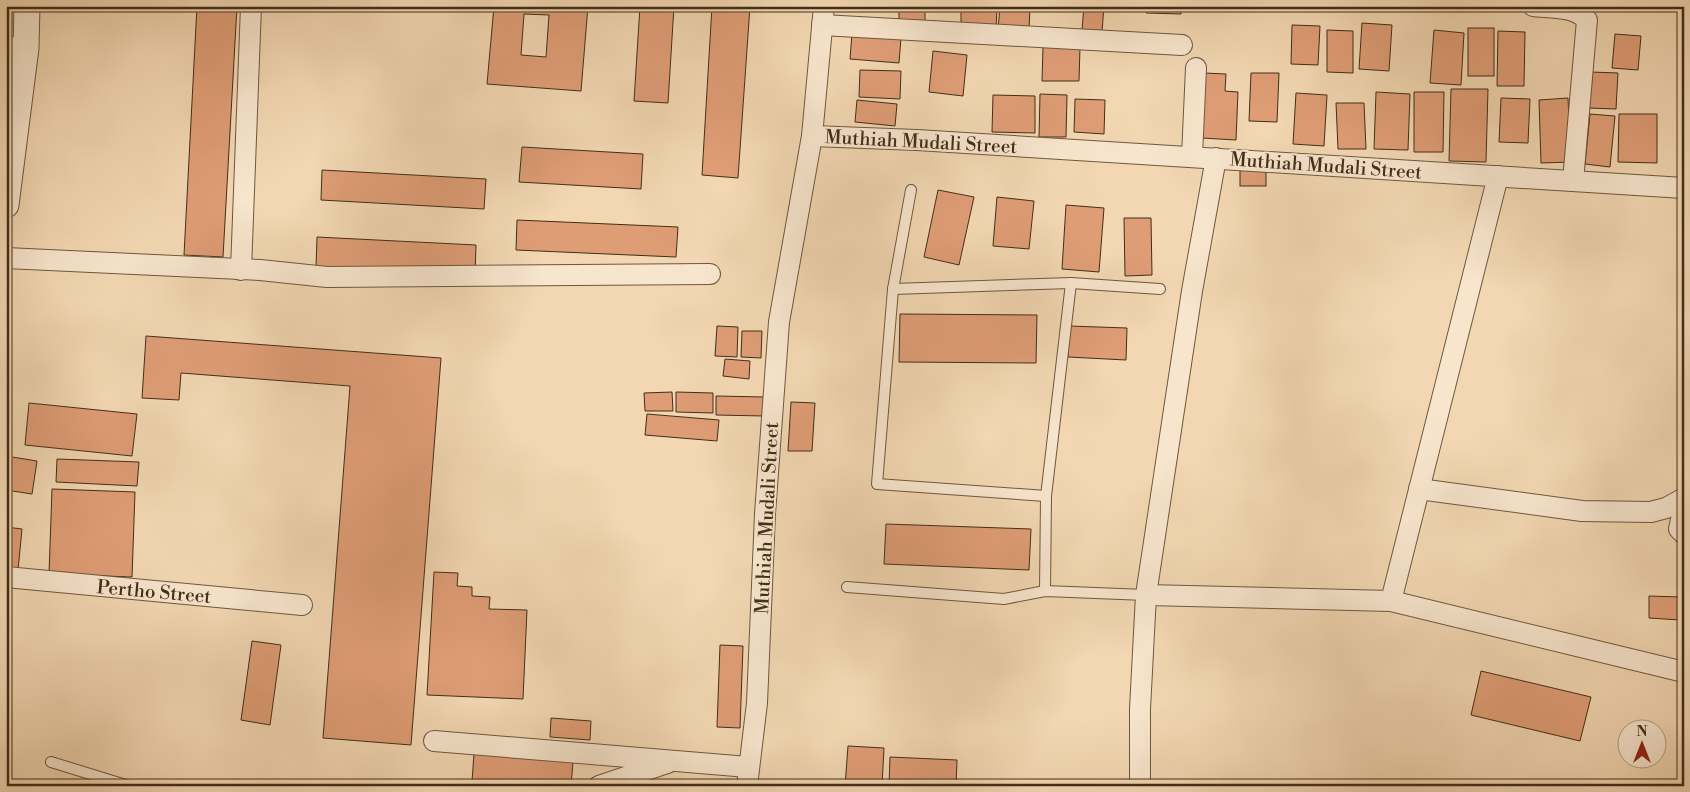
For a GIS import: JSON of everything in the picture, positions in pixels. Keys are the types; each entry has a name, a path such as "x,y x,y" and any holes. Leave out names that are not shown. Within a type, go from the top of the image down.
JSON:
{"street":[{"path":"6,205 16,48 27,6"},
{"path":"241,270 252,6"},
{"path":"1533,6 1570,10 1581,13 1587,20 1572,180"},
{"path":"812,136 823,16 1182,45"},
{"path":"1192,156 1196,68"},
{"name":"Muthiah Mudali Street","path":"747,777 757,704 765,514 778,322 812,136 917,140 1192,156 1684,188"},
{"path":"1140,786 1140,709 1146,595 1192,291 1216,158"},
{"path":"1391,601 1498,176"},
{"path":"6,258 241,270 326,277 710,274"},
{"path":"1419,489 1582,511 1651,512 1666,508 1684,498"},
{"path":"1684,504 1679,529 1684,534"},
{"name":"Pertho Street","path":"6,577 302,605"},
{"path":"1146,595 1391,601 1684,672"},
{"path":"434,740 676,760 747,777"},
{"path":"599,786 676,760"}],"lane":[{"path":"911,190 893,289 877,484 1046,496"},
{"path":"1045,591 1046,496 1071,283"},
{"path":"893,289 1071,283 1160,289"},
{"path":"847,587 1004,599 1045,591 1146,595"},
{"path":"51,762 129,786"}],"building":[{"path":"197,6 237,6 223,257 184,255"},
{"path":"494,6 588,6 581,91 487,84","holes":["524,14 549,15 546,57 521,55"]},
{"path":"640,6 674,6 668,103 634,101"},
{"path":"712,6 750,6 738,178 702,175"},
{"path":"890,6 925,6 925,25 899,24 899,10 890,10"},
{"path":"961,6 997,6 996,30 961,29"},
{"path":"1000,6 1030,6 1029,30 998,29"},
{"path":"1084,6 1104,6 1102,32 1082,30"},
{"path":"1146,6 1182,6 1181,14 1146,13"},
{"path":"1362,23 1392,25 1389,71 1359,69"},
{"path":"1292,25 1320,26 1318,65 1291,64"},
{"path":"1468,28 1494,28 1494,76 1468,76"},
{"path":"1327,30 1353,31 1353,73 1327,72"},
{"path":"1434,30 1464,33 1461,85 1430,83"},
{"path":"1498,31 1525,32 1524,86 1497,86"},
{"path":"852,33 901,38 899,63 850,59"},
{"path":"1615,34 1641,36 1638,70 1612,68"},
{"path":"1043,47 1080,47 1079,81 1042,81"},
{"path":"933,51 967,55 963,96 929,92"},
{"path":"860,70 901,71 900,99 859,97"},
{"path":"1591,72 1618,73 1616,109 1588,108"},
{"path":"1204,73 1226,74 1225,91 1238,92 1236,140 1202,138"},
{"path":"1251,73 1279,73 1277,122 1249,121"},
{"path":"1451,89 1488,89 1486,162 1449,161"},
{"path":"1376,92 1410,94 1408,150 1374,149"},
{"path":"1414,92 1444,92 1443,152 1414,152"},
{"path":"1296,93 1327,95 1324,146 1293,144"},
{"path":"1040,94 1067,95 1066,137 1039,137"},
{"path":"993,95 1035,96 1035,133 992,132"},
{"path":"1501,98 1530,99 1528,143 1499,142"},
{"path":"1568,98 1571,162 1541,163 1539,100"},
{"path":"1075,99 1105,100 1104,134 1074,132"},
{"path":"857,100 897,104 895,126 855,122"},
{"path":"1336,103 1364,103 1366,149 1338,149"},
{"path":"1590,114 1615,116 1610,167 1585,164"},
{"path":"1619,114 1657,114 1657,163 1618,162"},
{"path":"522,147 643,154 641,189 519,182"},
{"path":"322,170 486,179 484,209 321,200"},
{"path":"1240,170 1266,170 1266,186 1240,186"},
{"path":"938,190 974,197 959,265 924,257"},
{"path":"997,197 1034,201 1029,249 993,246"},
{"path":"1066,205 1104,208 1099,272 1062,269"},
{"path":"1124,218 1151,218 1152,275 1125,276"},
{"path":"517,220 678,227 676,257 516,250"},
{"path":"317,237 476,245 475,276 316,268"},
{"path":"900,314 1037,315 1036,363 899,362"},
{"path":"717,326 738,327 737,357 715,356"},
{"path":"1069,326 1127,328 1126,360 1068,357"},
{"path":"742,331 762,331 761,358 741,357"},
{"path":"146,336 441,358 411,745 323,738 350,386 181,373 179,400 142,398"},
{"path":"725,359 750,361 749,379 723,376"},
{"path":"672,392 673,411 645,411 644,393"},
{"path":"676,392 713,393 713,413 676,412"},
{"path":"716,396 764,397 764,416 716,415"},
{"path":"791,402 815,403 812,451 788,451"},
{"path":"29,403 137,414 132,456 25,445"},
{"path":"647,414 719,420 717,441 645,435"},
{"path":"6,456 37,461 32,494 6,490"},
{"path":"57,459 139,462 137,486 56,482"},
{"path":"52,489 135,492 132,577 49,574"},
{"path":"886,524 1031,529 1029,570 884,564"},
{"path":"6,527 22,529 18,570 6,569"},
{"path":"434,572 458,573 457,586 472,587 472,596 490,597 489,609 527,610 523,699 427,695"},
{"path":"1649,596 1681,597 1680,620 1649,618"},
{"path":"252,641 281,645 270,725 241,720"},
{"path":"720,645 743,646 740,728 717,727"},
{"path":"1481,671 1591,697 1580,741 1471,715"},
{"path":"551,718 591,721 590,740 550,737"},
{"path":"848,746 884,748 882,786 845,786"},
{"path":"474,754 573,762 571,786 523,786 472,781"},
{"path":"890,757 957,760 956,786 889,786"}]}
